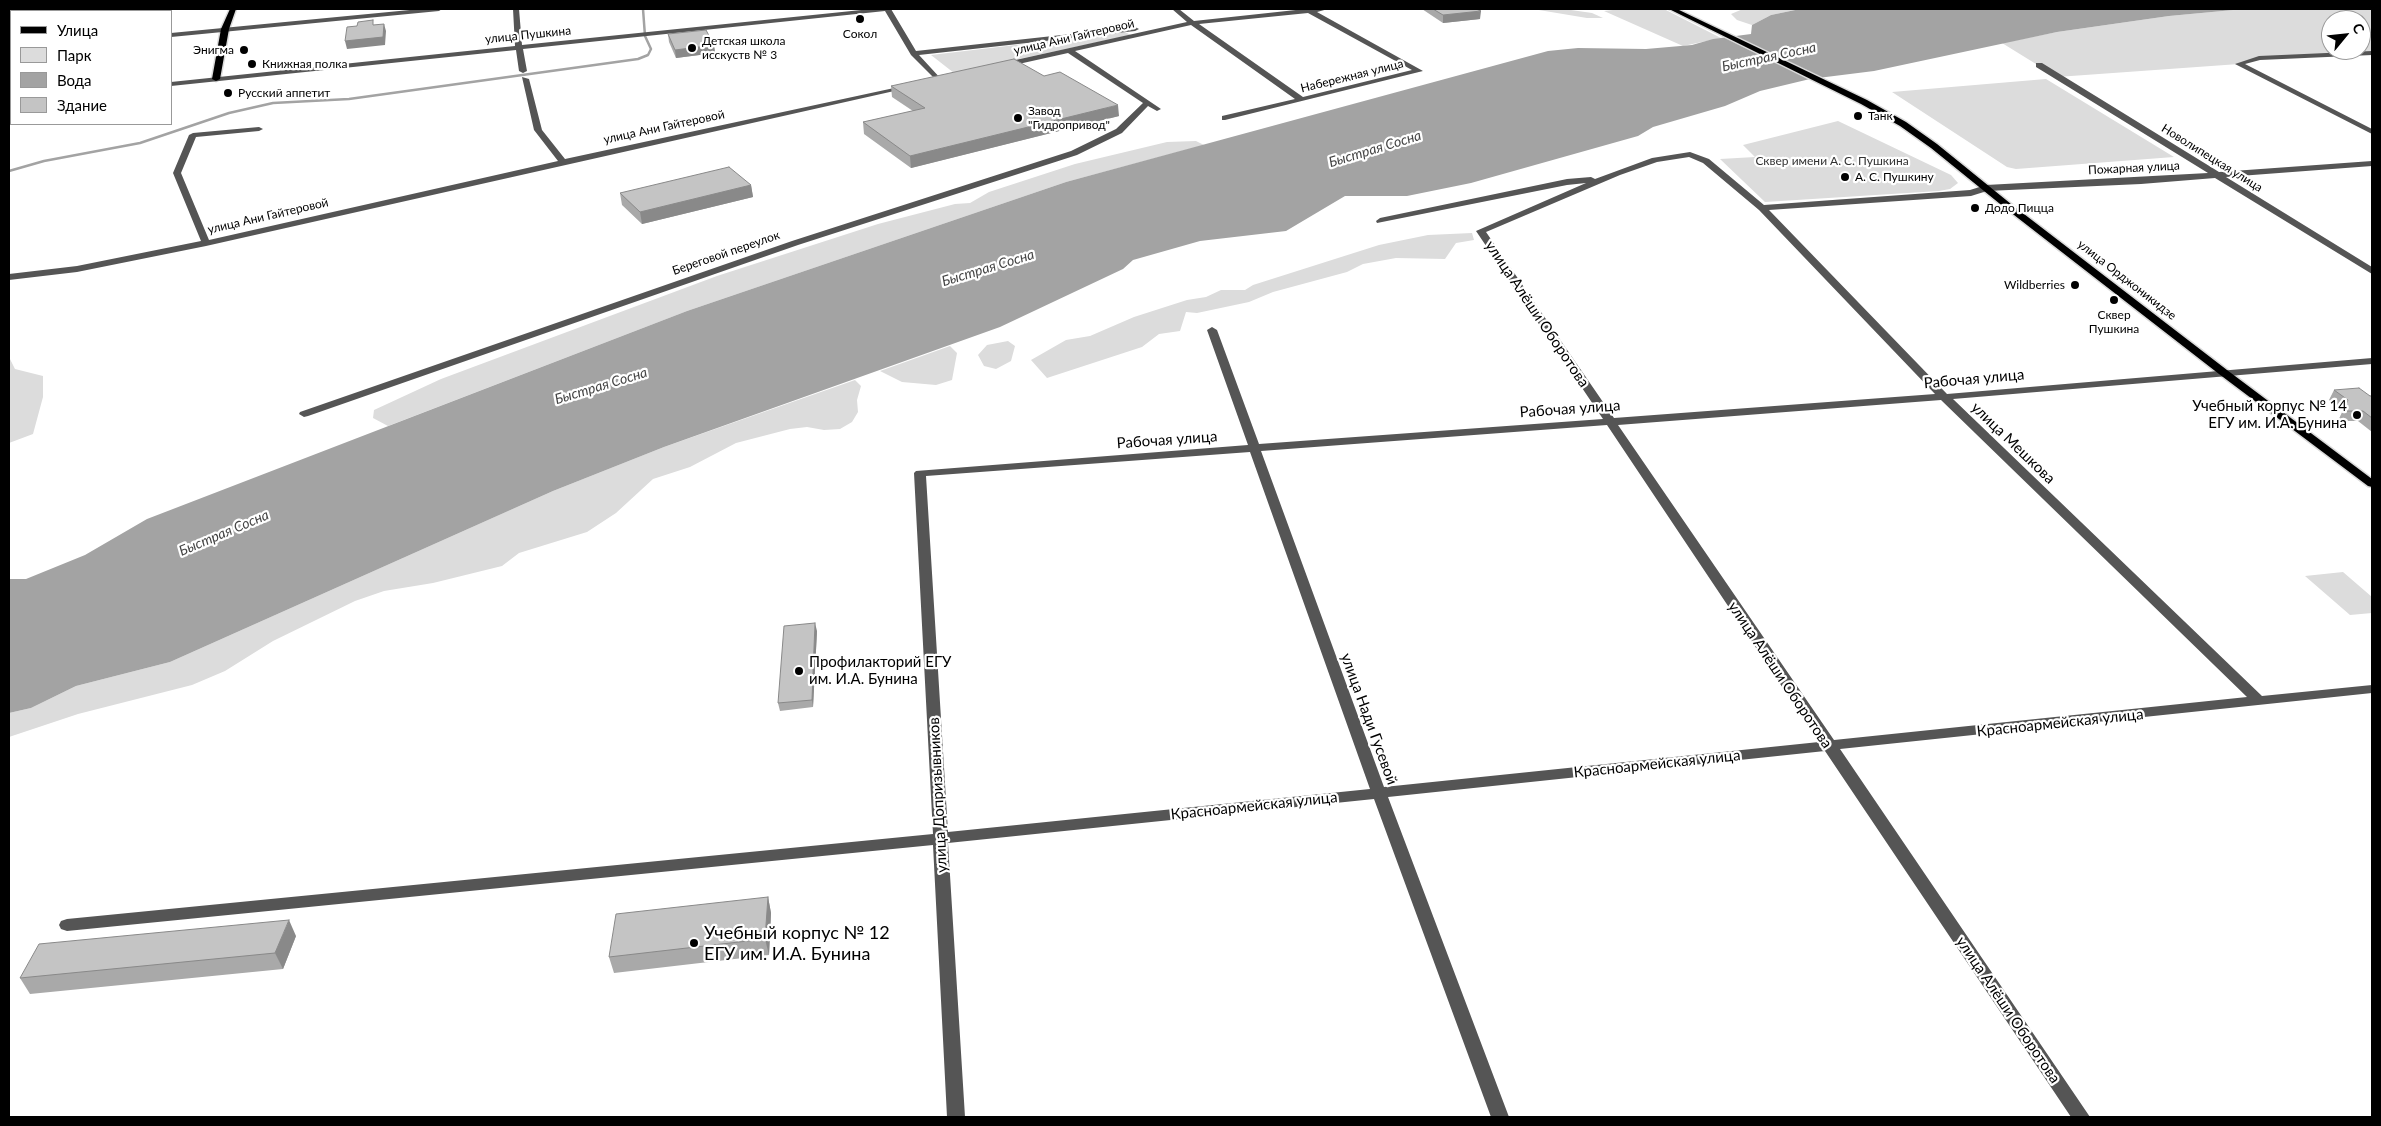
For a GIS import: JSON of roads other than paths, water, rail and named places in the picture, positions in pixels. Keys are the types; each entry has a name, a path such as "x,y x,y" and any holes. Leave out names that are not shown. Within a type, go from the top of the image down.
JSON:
{"main road":[{"path":"216,79 225,30 233,9"},
{"name":"улица Орджоникидзе","path":"1672,9 1864,102 1926,140 2223,372 2372,484"}],"street":[{"path":"172,35 439,9"},
{"path":"516,9 519,47 524,75 538,130 563,162"},
{"path":"887,9 933,81 947,78"},
{"name":"улица Пушкина","path":"172,84 887,9"},
{"path":"1175,9 1302,100"},
{"name":"улица Ани Гайтеровой","path":"995,68 1192,23 1325,9"},
{"name":"Набережная улица","path":"1225,118 1419,71 1308,10"},
{"path":"914,53 1192,23"},
{"path":"1070,51 1156,109"},
{"path":"2372,53 2259,58 2239,64 2372,132"},
{"name":"Новолипецкая улица","path":"2039,65 2372,271"},
{"name":"улица Ани Гайтеровой","path":"9,278 77,269 206,243 920,84"},
{"name":"Береговой переулок","path":"304,414 795,243 1074,153 1120,131 1147,103"},
{"path":"206,243 176,173 192,135 259,129"},
{"name":"улица Мешкова","path":"1604,178 1655,160 1672,157 1690,154 1706,161 1762,208 1944,397 2260,702"},
{"name":"Пожарная улица","path":"1762,208 1971,193 1986,188 2216,175 2372,163"},
{"path":"1380,221 1567,182 1604,178"},
{"name":"улица Алёши Оборотова","path":"1604,178 1481,231 1828,746 2082,1117"},
{"name":"улица Нади Гусевой","path":"1212,330 1378,793 1500,1117"},
{"name":"Рабочая улица","path":"920,473 1944,397 2223,372 2372,361"},
{"name":"улица Допризывников","path":"920,473 956,1117"},
{"name":"Красноармейская улица","path":"67,925 941,838 2372,689"}],"water":[{"name":"Быстрая Сосна","path":"1800,9 2244,9 2169,16 2057,32 1874,71 1810,79 1760,91 1725,106 1653,127 1638,136 1471,183 1407,196 1345,196 1286,231 1200,241 1133,260 1123,269 1000,327 664,447 553,491 170,662 76,686 31,708 9,713 9,579 26,579 85,555 147,519 687,311 1066,182 1548,51 1578,48 1646,49 1692,45 1713,39 1751,34 1752,25 1771,15"}],"waterway":[{"path":"9,171 44,161 140,143 229,113 273,103 349,99 638,59 648,55 651,49 645,36 643,9"}],"place":[{"name":"Сокол","path":"860,19"},
{"name":"Детская школа исскуств № 3","path":"692,48"},
{"name":"Энигма","path":"244,50"},
{"name":"Книжная полка","path":"252,64"},
{"name":"Русский аппетит","path":"228,93"},
{"name":"Танк","path":"1858,116"},
{"name":"Завод \"Гидропривод\"","path":"1018,118"},
{"name":"А. С. Пушкину","path":"1845,177"},
{"name":"Додо Пицца","path":"1975,208"},
{"name":"Wildberries","path":"2075,285"},
{"name":"Сквер Пушкина","path":"2114,300"},
{"name":"Учебный корпус № 14 ЕГУ им. И.А. Бунина","path":"2357,415"},
{"name":"Профилакторий ЕГУ им. И.А. Бунина","path":"799,671"},
{"name":"Учебный корпус № 12 ЕГУ им. И.А. Бунина","path":"694,943"}],"park label":[{"name":"Сквер имени А. С. Пушкина","path":"1832,161"}]}
